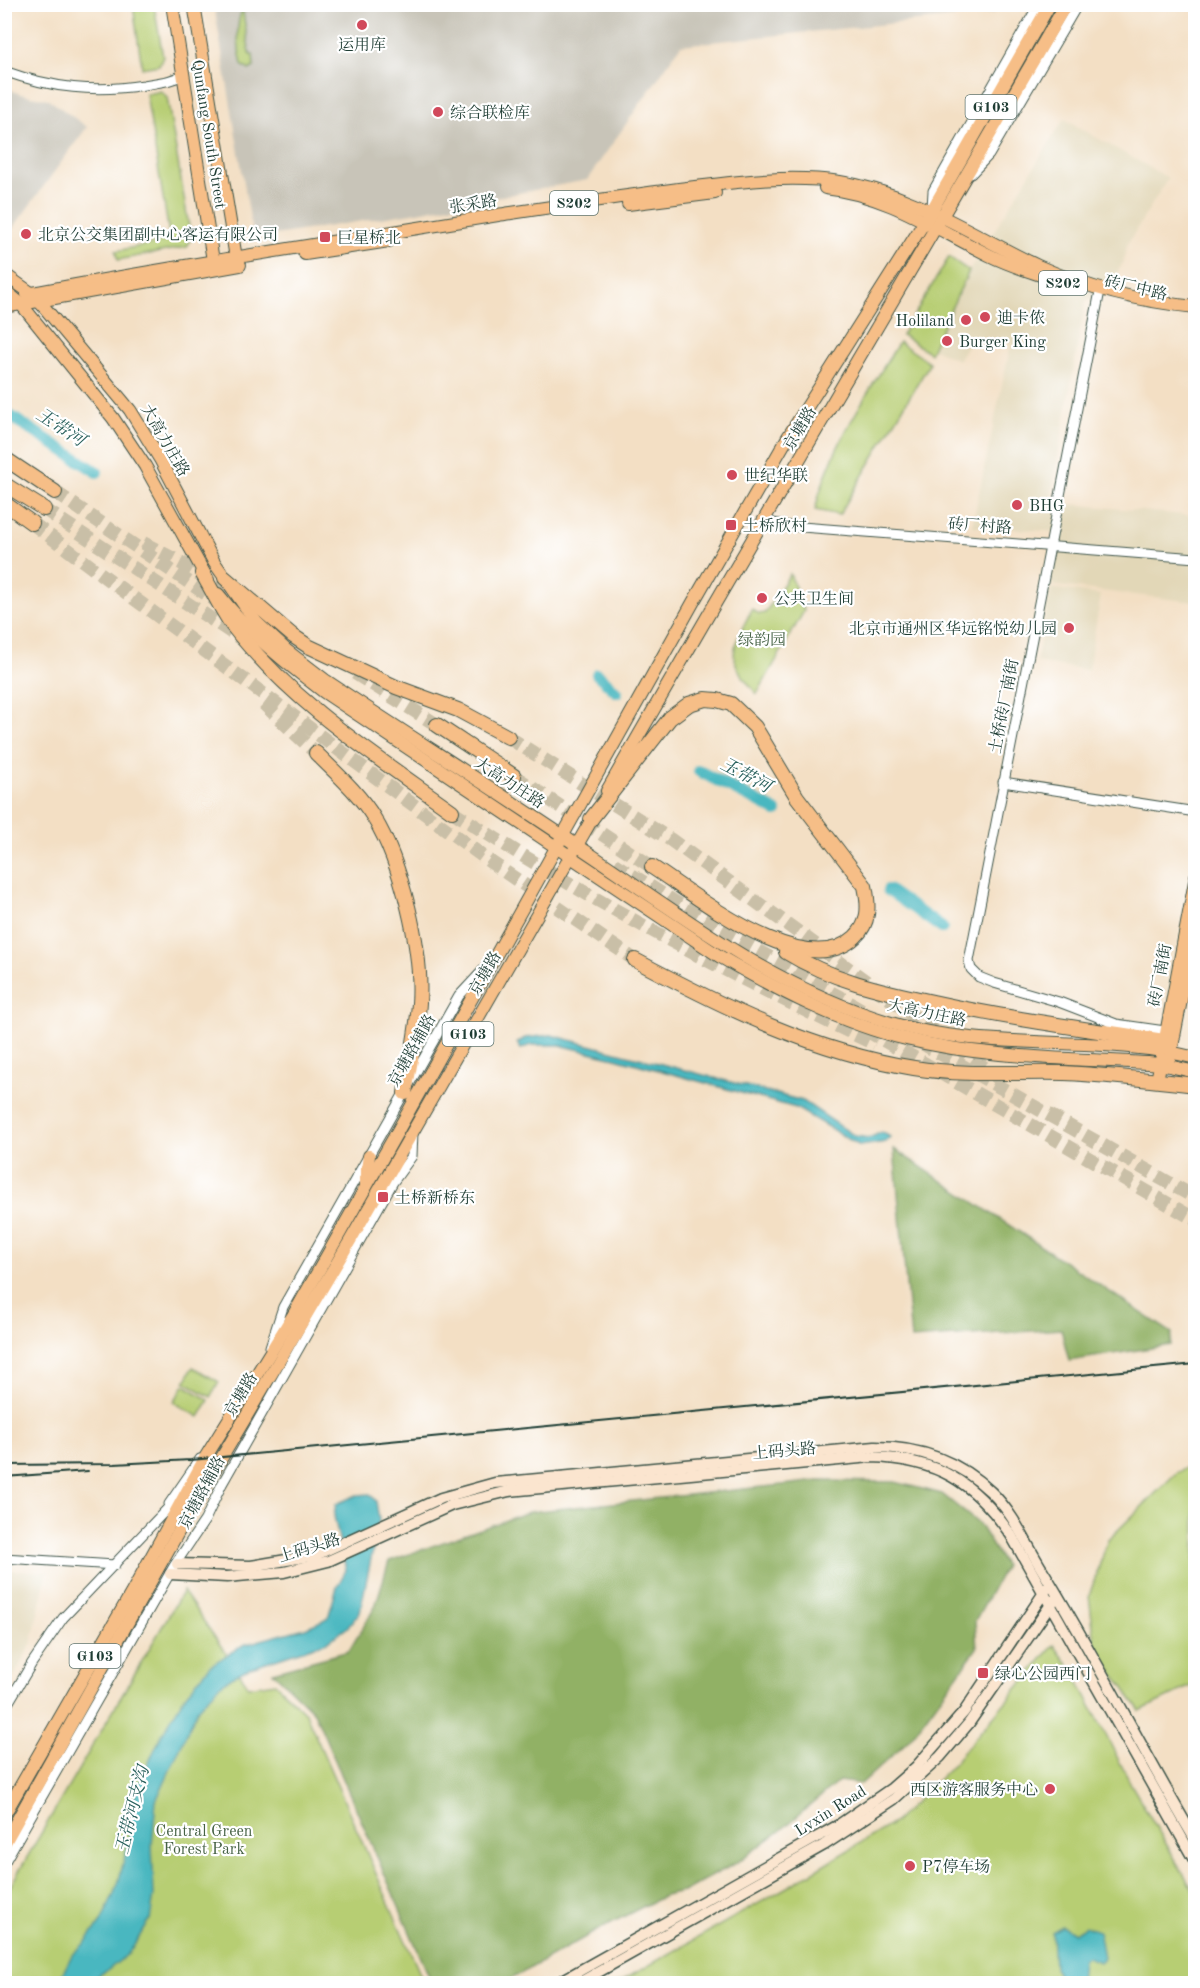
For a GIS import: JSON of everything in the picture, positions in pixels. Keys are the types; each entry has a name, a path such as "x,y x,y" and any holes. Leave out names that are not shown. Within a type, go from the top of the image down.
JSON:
{"highway":[{"path":"4,458 55,492"},
{"path":"4,484 44,508"},
{"path":"4,503 32,523"},
{"path":"202,573 231,623 271,669 320,715 452,811"},
{"path":"225,578 308,646 396,687 458,710 508,737"},
{"path":"591,819 670,718 689,704 705,699 730,704 755,727 797,797 865,886 868,898 863,926 856,936 838,948 825,952 803,951 756,933"},
{"path":"437,725 514,776"},
{"path":"316,753 354,791 374,817 392,853 420,974 419,1003 405,1093"},
{"path":"652,867 792,955 834,976 867,988 969,1010 1165,1044"},
{"path":"635,960 709,1000 752,1018 875,1061 957,1073 1065,1074 1196,1085"}],"main road":[{"name":"Qunfang South Street","path":"172,4 214,265"},
{"name":"Qunfang South Street","path":"194,4 236,261"},
{"name":"G103","path":"925,221 1050,4"},
{"name":"G103","path":"944,216 1066,4"},
{"name":"张采路","path":"4,307 11,297 35,297 561,205 757,180 798,178 875,188 944,216"},
{"name":"张采路","path":"236,261 596,208 758,187 799,186 836,189 873,197 901,208 937,228"},
{"name":"京塘路","path":"4,1844 158,1567 412,1131 764,518 944,216"},
{"name":"砖厂中路","path":"944,216 1036,265 1078,281 1128,296 1196,308"},
{"name":"京塘路","path":"4,1815 212,1446 265,1361 363,1191 788,437 925,221"},
{"name":"砖厂中路","path":"937,228 1010,265 1099,296 1196,315"},
{"name":"大高力庄路","path":"4,274 35,297 130,410 225,578 256,622 286,650 325,680 757,966 849,1008 892,1023 973,1038 1165,1044 1196,1058"},
{"name":"大高力庄路","path":"11,297 113,418 145,466 202,573 244,627 324,692 748,973 834,1014 878,1031 936,1046 1164,1065 1196,1072"},
{"name":"砖厂南街","path":"1162,1081 1165,1044 1196,876"},
{"name":"砖厂南街","path":"1165,1044 1196,923"},
{"path":"363,1191 369,1156"},
{"name":"上码头路","path":"174,1569 251,1566 316,1555 441,1498 495,1483 545,1483 619,1476 875,1447 913,1450 944,1460 980,1482 1007,1510 1028,1555 1047,1588 1051,1605 1075,1636 1196,1841"},
{"name":"上码头路","path":"1047,1588 1057,1594 1075,1636 1196,1863"},
{"name":"Lvxin Road","path":"556,1983 837,1826 892,1788 916,1767 958,1719 1047,1588"},
{"name":"Lvxin Road","path":"577,1983 824,1845 894,1799 932,1765 969,1723 1057,1594"}],"street":[{"path":"932,210 933,191 1040,4"},
{"path":"965,180 989,155 1078,4"},
{"path":"4,70 60,87 87,90 115,90 172,81 184,74"},
{"name":"土桥砖厂南街","path":"1099,296 969,961 970,969 979,977 1059,1002 1165,1044"},
{"name":"砖厂村路","path":"764,518 773,523 789,526 1196,558"},
{"path":"1003,782 1196,812"},
{"name":"京塘路辅路","path":"265,1361 283,1307 459,996 497,954"},
{"name":"京塘路辅路","path":"4,1863 174,1569 205,1521 222,1484 393,1182 412,1156 412,1131"},
{"name":"京塘路辅路","path":"166,1510 193,1467 212,1446"},
{"name":"京塘路辅路","path":"4,1710 32,1663 63,1618 166,1510 184,1497"},
{"path":"4,1558 115,1564"}],"shaded area":[{"path":"214,5 996,5 995,13 681,45 587,180 418,212 257,238 253,236"},
{"path":"5,87 20,94 48,99 87,127 5,239"},
{"path":"1064,119 1168,178 1128,243 1123,263 1113,279 1085,303 1050,502 1195,516 1195,602 1050,585 1061,532 972,526 1011,343 973,336 958,360 934,349 971,268"},
{"name":"北京市通州区华远铭悦幼儿园","path":"1051,588 1101,595 1088,670 1036,662"},
{"path":"5,1570 47,1572 31,1645 5,1692"}],"green space":[{"path":"133,5 154,5 163,57 159,65 142,68"},
{"path":"242,10 246,10 243,12 250,55 253,55 254,67 249,70 242,65 238,45 238,23"},
{"path":"161,91 167,97 191,239 187,247 118,260 116,251 170,240 146,94"},
{"path":"949,257 969,271 930,353 902,335"},
{"path":"899,342 930,363 839,515 815,510 821,487 839,444"},
{"name":"绿韵园","path":"790,574 804,611 757,694 739,671 735,662 736,645 752,609 759,614 765,613"},
{"path":"894,1149 1172,1333 1170,1345 1069,1361 1061,1329 911,1339"},
{"path":"193,1367 219,1382 211,1397 185,1382"},
{"path":"184,1385 209,1400 199,1417 174,1402"},
{"path":"1195,1463 1195,1684 1140,1711 1096,1649 1089,1596 1108,1540 1176,1473"},
{"path":"819,1481 895,1482 942,1494 979,1524 1005,1566 975,1621 977,1648 910,1739 861,1784 839,1781 780,1831 736,1863 683,1892 664,1896 605,1926 504,1983 432,1983 314,1712 273,1672 349,1651 375,1607 389,1561 529,1512"},
{"name":"Central Green Forest Park","path":"183,1591 249,1687 275,1683 306,1714 424,1983 5,1984 5,1895"},
{"path":"1054,1645 1073,1671 1132,1786 1195,1893 1195,1983 616,1984 789,1886 895,1822 948,1770"}],"water":[{"path":"551,1035 803,1101 855,1136 869,1138 882,1132 890,1137 886,1142 860,1146 796,1108 615,1058 559,1045 531,1045 521,1049 517,1043 525,1038"},
{"name":"玉带河支沟","path":"370,1494 376,1501 379,1520 360,1612 348,1627 327,1642 251,1667 232,1677 221,1684 198,1708 156,1801 152,1845 154,1895 150,1920 128,1954 108,1970 83,1983 54,1984 62,1975 72,1955 85,1943 101,1922 109,1905 118,1884 128,1844 131,1810 137,1787 162,1734 186,1694 211,1665 243,1645 305,1628 328,1618 337,1587 346,1570 334,1516 336,1504 357,1495"},
{"path":"1062,1926 1074,1933 1085,1926 1098,1931 1103,1957 1100,1962 1087,1957 1082,1959 1080,1981 1060,1978 1054,1968 1052,1932"}],"waterway":[{"name":"玉带河","path":"4,412 97,472"},
{"name":"玉带河","path":"597,674 617,692"},
{"name":"玉带河","path":"699,771 776,811"},
{"name":"玉带河","path":"888,890 942,928"}],"tunnel":[{"path":"55,492 221,604"},
{"path":"44,509 290,671"},
{"path":"32,523 492,863 635,960"},
{"path":"143,543 183,564 243,601"},
{"path":"355,673 437,725"},
{"path":"264,704 316,753"},
{"path":"508,737 671,840 940,1035"},
{"path":"514,776 652,867"},
{"path":"452,811 555,875 660,935 875,1044"},
{"path":"614,864 707,922 864,1011"},
{"path":"601,871 641,895"},
{"path":"866,1030 1196,1220"},
{"path":"920,1042 1196,1198"},
{"path":"956,1046 998,1078"}],"railway":[{"path":"4,1465 114,1464 191,1460 1196,1364"},
{"path":"4,1477 88,1471"}],"place":[{"name":"运用库","path":"362,25"},
{"name":"综合联检库","path":"438,112"},
{"name":"北京公交集团副中心客运有限公司","path":"26,234"},
{"name":"巨星桥北","path":"325,237"},
{"name":"迪卡侬","path":"985,317"},
{"name":"Holiland","path":"966,320"},
{"name":"Burger King","path":"947,341"},
{"name":"世纪华联","path":"732,475"},
{"name":"BHG","path":"1017,505"},
{"name":"土桥欣村","path":"731,525"},
{"name":"公共卫生间","path":"762,598"},
{"name":"北京市通州区华远铭悦幼儿园","path":"1069,628"},
{"name":"土桥新桥东","path":"383,1197"},
{"name":"绿心公园西门","path":"983,1673"},
{"name":"西区游客服务中心","path":"1050,1789"},
{"name":"P7停车场","path":"910,1866"}]}
